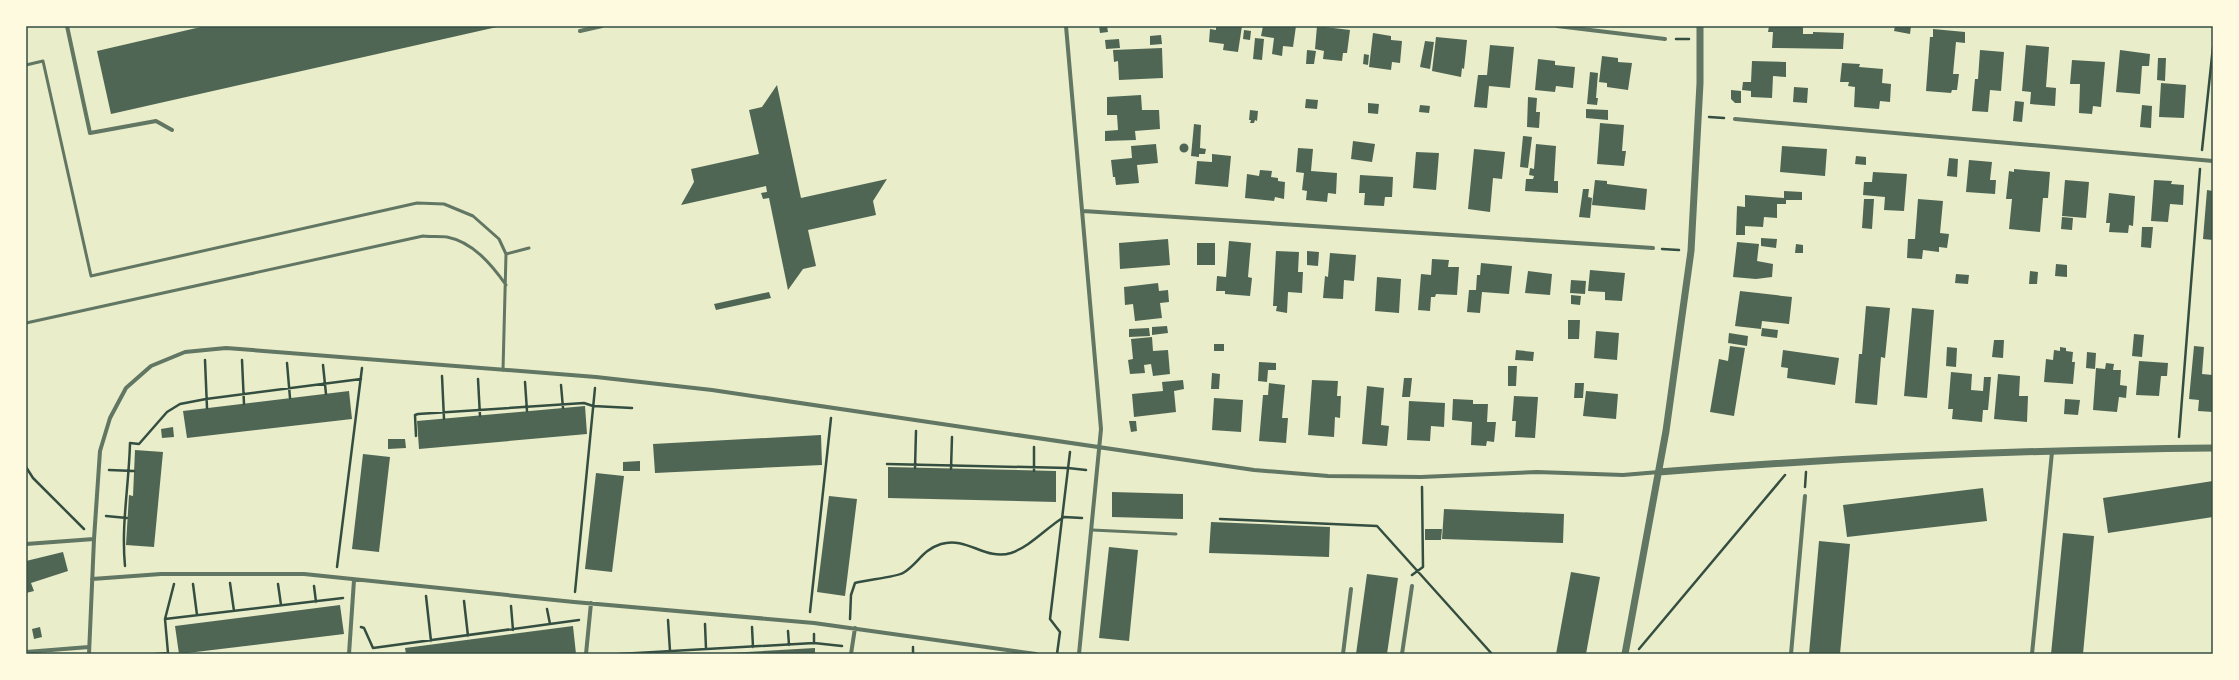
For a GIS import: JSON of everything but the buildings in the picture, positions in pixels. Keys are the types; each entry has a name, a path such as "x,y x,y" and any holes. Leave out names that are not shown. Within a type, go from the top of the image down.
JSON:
{"street":[{"path":"67,26 90,133 156,121 172,130"},
{"path":"580,31 602,26"},
{"path":"1066,26 1100,410 1101,448 1079,654"},
{"path":"1557,26 1665,39"},
{"path":"1625,654 1658,472 1691,251 1699,117 1700,26"},
{"path":"1735,118 2213,161"},
{"path":"1083,210 1654,248"},
{"path":"89,654 95,515 100,451 110,418 126,388 151,366 185,352 205,350 242,349 363,358 596,377 712,390 1254,470 1328,476 1421,477 1537,472 1623,475 1796,462 2052,452 2213,448"},
{"path":"2032,654 2052,452"},
{"path":"1791,654 1805,496"},
{"path":"26,544 94,539"},
{"path":"92,579 177,574 313,575 590,604 808,622 1036,654"},
{"path":"349,654 354,580"},
{"path":"1402,654 1412,586"},
{"path":"1343,654 1351,589"},
{"path":"586,654 590,604"},
{"path":"852,654 855,628"},
{"path":"26,652 89,647"}],"lane":[{"path":"26,65 43,61 91,276 417,204 444,204 473,216 499,239 506,254 503,370"},
{"path":"26,323 423,236 448,237 468,246 491,264 506,285"},
{"path":"506,254 529,248"},
{"path":"1092,530 1176,534"}],"path":[{"path":"1665,39 1701,39"},
{"path":"2178,448 2201,160 2213,47"},
{"path":"1699,117 1735,118"},
{"path":"1654,248 1691,251"},
{"path":"242,349 242,394 244,404"},
{"path":"205,350 207,408"},
{"path":"286,353 290,398"},
{"path":"321,355 326,394"},
{"path":"336,578 363,358"},
{"path":"441,365 444,419"},
{"path":"477,368 480,416"},
{"path":"524,372 527,412"},
{"path":"560,374 563,408"},
{"path":"574,602 596,377"},
{"path":"126,576 123,546 130,444 139,444 167,412 180,404 206,399 289,387 361,379"},
{"path":"416,436 415,415 584,402 593,406 632,408"},
{"path":"808,622 833,408"},
{"path":"915,466 916,420"},
{"path":"951,467 953,426"},
{"path":"1034,469 1035,438"},
{"path":"1057,654 1060,632 1050,619 1064,517 1071,444"},
{"path":"1635,654 1796,462"},
{"path":"1805,496 1807,462"},
{"path":"887,464 1034,469 1068,468 1098,472"},
{"path":"26,466 33,478 94,539"},
{"path":"99,469 134,472"},
{"path":"1412,586 1411,576 1423,567 1424,505 1421,477"},
{"path":"95,515 126,518"},
{"path":"850,627 852,595 855,583 902,574 925,551 941,544 959,541 997,555 1011,552 1027,545 1064,517 1093,520"},
{"path":"1220,519 1377,526 1492,654"},
{"path":"156,654 168,653 165,619 177,574"},
{"path":"191,574 197,615"},
{"path":"229,574 234,611"},
{"path":"277,574 281,605"},
{"path":"313,575 316,602"},
{"path":"424,587 432,641"},
{"path":"463,591 468,636"},
{"path":"509,596 514,630"},
{"path":"165,619 353,597"},
{"path":"668,610 670,651"},
{"path":"705,613 706,649"},
{"path":"752,617 753,647"},
{"path":"351,626 364,628 373,648 589,619"},
{"path":"618,654 814,643 852,647"}]}
